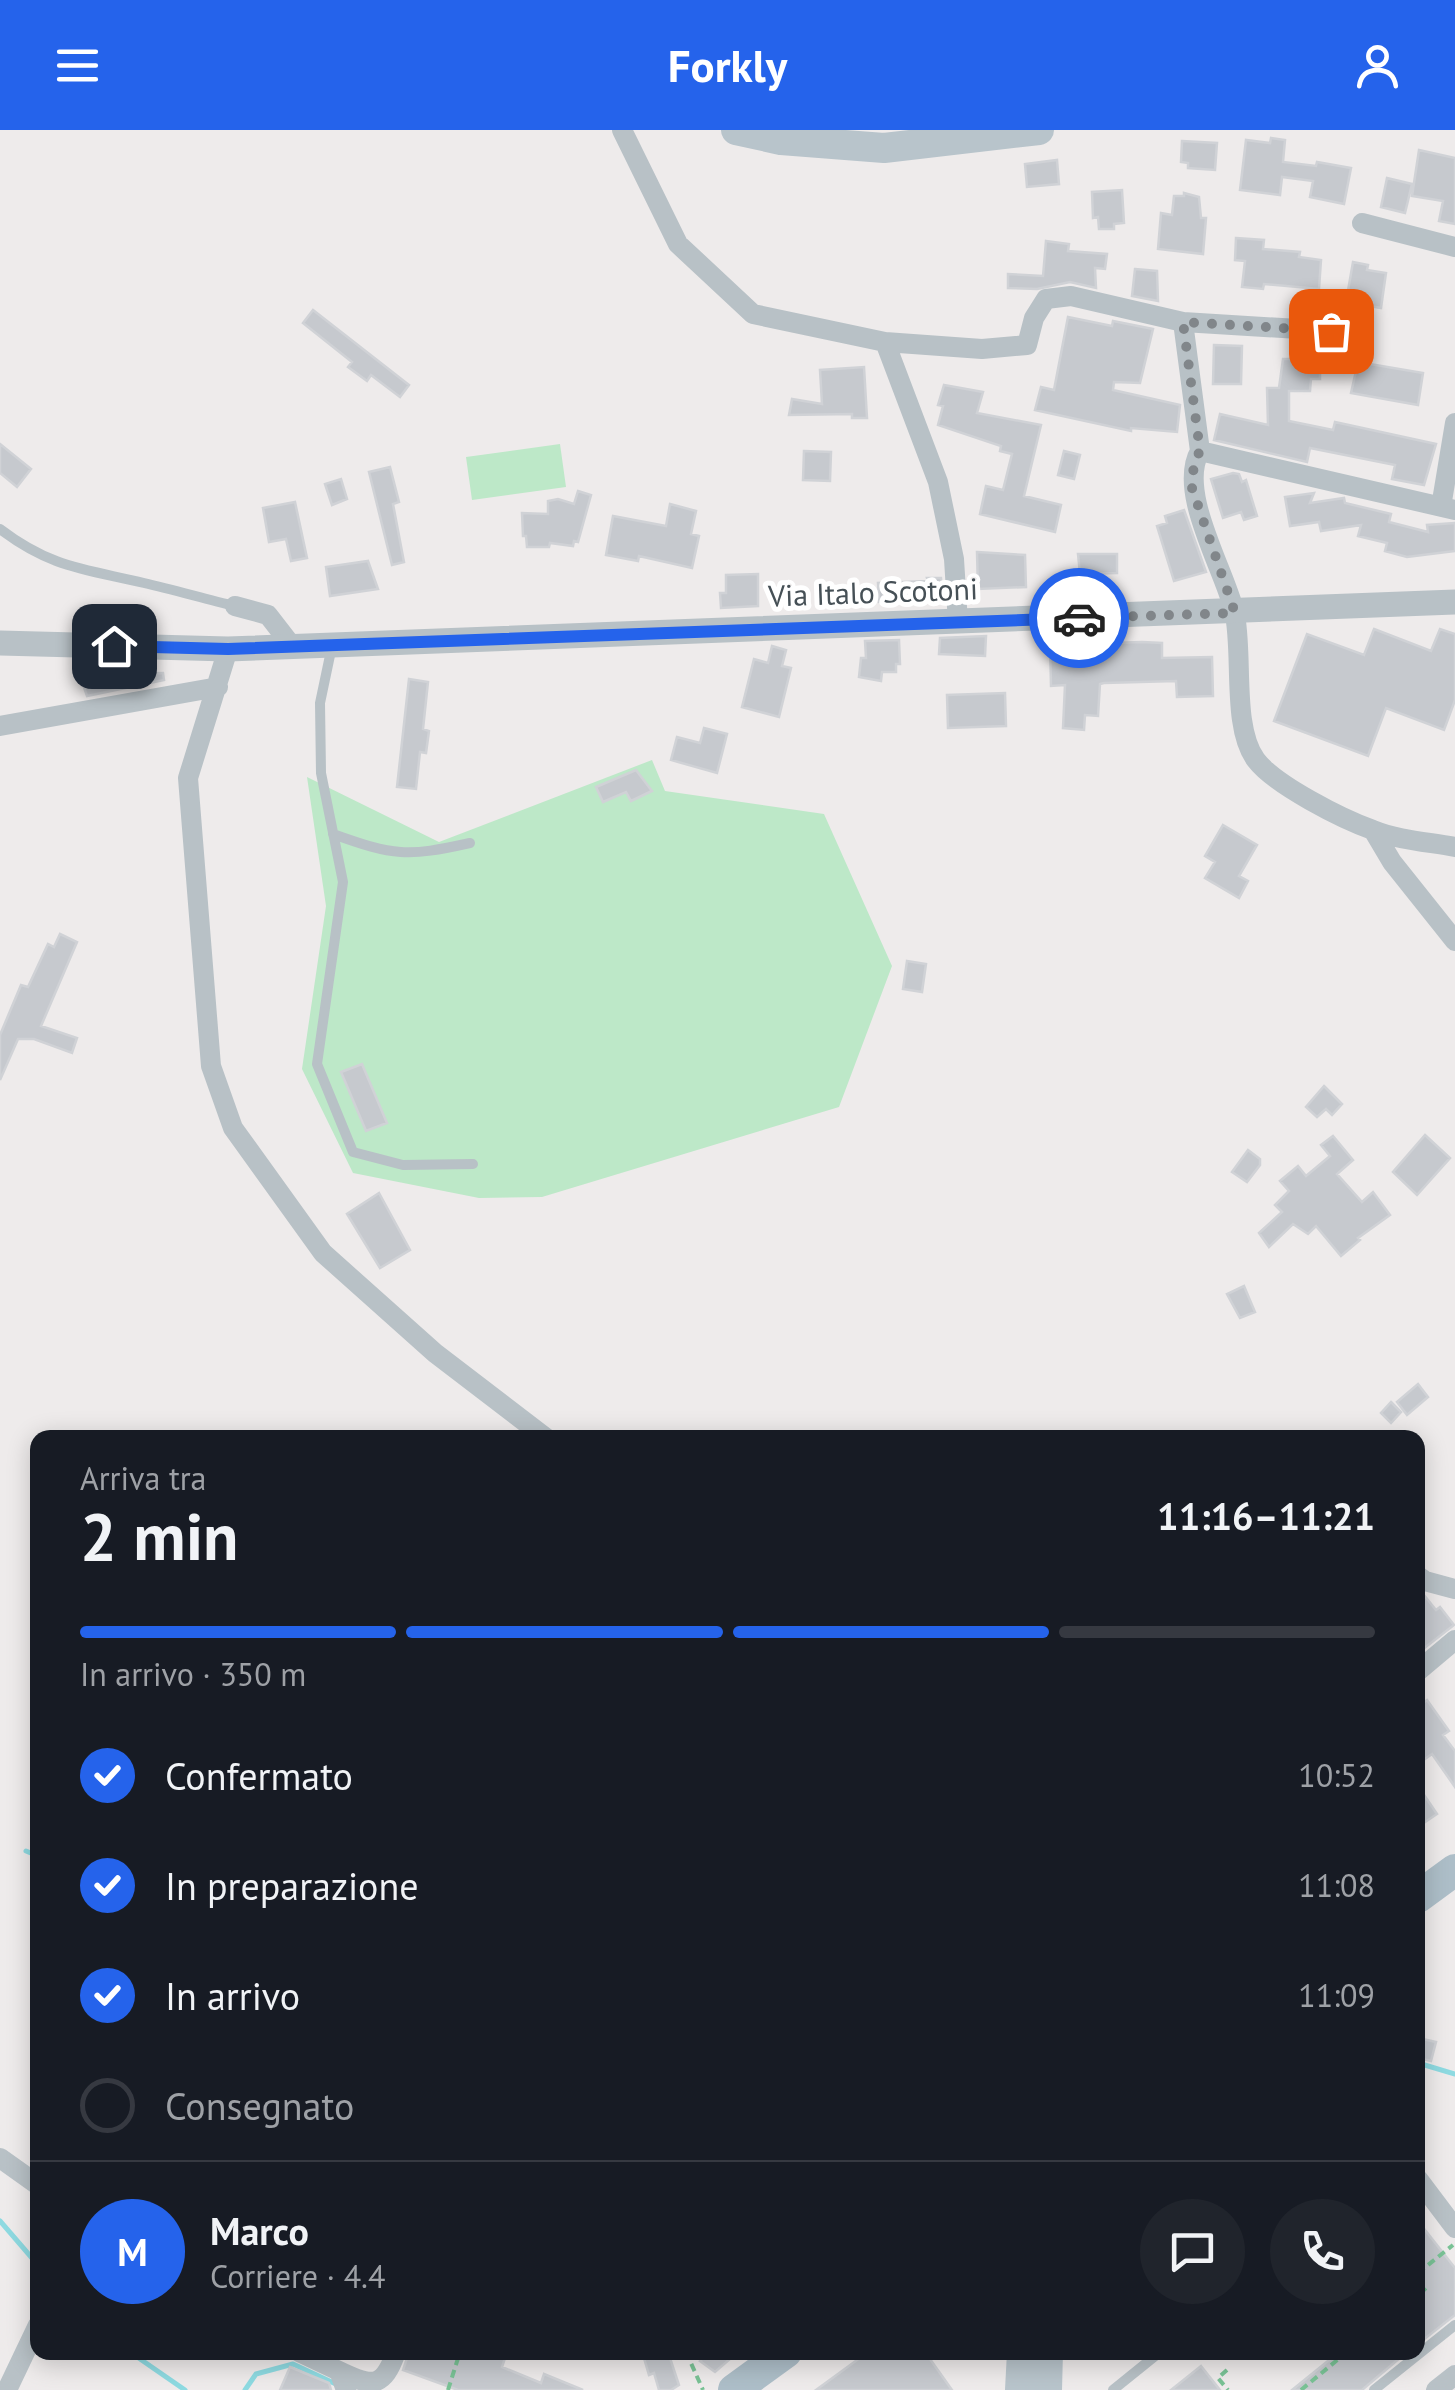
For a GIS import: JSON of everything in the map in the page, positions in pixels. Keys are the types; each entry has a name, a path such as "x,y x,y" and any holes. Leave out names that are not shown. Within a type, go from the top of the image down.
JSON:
{"main road":[{"path":"736,130 884,148 1025,131"},
{"path":"1425,1892 1455,1870"},
{"path":"734,2390 775,2360"},
{"path":"1020,2390 1022,2360"},
{"path":"1047,2390 1048,2360"}],"street":[{"path":"622,130 678,244 753,314 885,342 982,349 1027,345 1034,318 1046,300 1071,296 1183,322 1331,331"},
{"path":"1362,223 1455,247"},
{"path":"1183,322 1200,451 1194,462 1192,488 1235,613 1242,721 1254,758 1282,784 1373,830 1455,848"},
{"path":"885,342 938,482 954,559 958,623"},
{"path":"1200,451 1448,508 1455,423"},
{"name":"Via Italo Scotoni","path":"0,643 228,649 1455,602"},
{"path":"235,606 268,615 292,646"},
{"path":"228,649 188,778 211,1066 233,1128 323,1252 435,1354 535,1430"},
{"path":"0,726 218,687"},
{"path":"1373,830 1392,862 1455,940"},
{"path":"1425,1582 1455,1589"},
{"path":"1425,1666 1455,1640"},
{"path":"0,2158 30,2179"},
{"path":"1425,2189 1455,2228"},
{"path":"7,2390 30,2341"},
{"path":"311,2360 343,2381 363,2382 378,2381 388,2373 393,2360"},
{"path":"1436,2390 1455,2375"}],"lane":[{"path":"0,529 19,543 70,567 235,606"},
{"path":"332,645 320,704 321,774 343,882 317,1064 353,1152 403,1165 473,1164"},
{"path":"334,834 382,851 401,853 420,854 470,843"},
{"path":"1425,2350 1455,2326"},
{"path":"1113,2390 1150,2360"},
{"path":"1374,2390 1412,2360"}],"path":[{"path":"1425,2269 1455,2244"},
{"path":"448,2390 457,2360"},
{"path":"690,2360 703,2390"},
{"path":"1301,2390 1337,2360"},
{"path":"1227,2370 1218,2378 1228,2390"}],"green space":[{"path":"560,444 566,487 472,500 466,457"},
{"path":"652,760 665,791 824,814 892,966 839,1107 542,1197 479,1198 353,1173 302,1069 326,906 307,777 439,842"}],"building":[{"path":"1271,138 1285,140 1283,162 1351,168 1344,204 1310,197 1313,181 1282,177 1280,195 1240,190 1246,140 1270,143"},
{"path":"1182,141 1217,143 1215,170 1188,168 1188,163 1181,162"},
{"path":"1419,150 1455,158 1455,224 1439,221 1443,201 1412,196"},
{"path":"1057,160 1059,184 1027,187 1025,164"},
{"path":"1387,178 1412,184 1405,213 1381,207"},
{"path":"1122,190 1124,223 1114,224 1114,229 1099,229 1098,217 1093,218 1092,192"},
{"path":"1184,193 1199,197 1201,218 1206,218 1203,254 1158,249 1161,213 1172,215 1174,196"},
{"path":"1236,238 1264,240 1263,249 1300,252 1299,257 1321,260 1319,289 1264,284 1263,289 1242,287 1245,261 1235,260"},
{"path":"1046,241 1069,244 1068,251 1107,254 1105,269 1095,268 1096,288 1070,282 1037,289 1008,288 1008,274 1043,276"},
{"path":"1353,262 1368,265 1367,270 1386,273 1381,308 1346,302"},
{"path":"1135,269 1157,271 1158,301 1132,296"},
{"path":"313,310 409,385 400,397 371,375 367,381 348,367 352,362 303,323"},
{"path":"1068,317 1153,329 1140,383 1114,382 1113,390 1180,405 1177,432 1131,431 1035,410 1041,387 1054,390"},
{"path":"1214,345 1242,346 1241,384 1213,384"},
{"path":"1296,348 1320,349 1320,379 1311,379 1310,391 1289,391 1289,421 1333,430 1335,422 1436,444 1424,485 1392,479 1395,465 1310,448 1307,462 1214,440 1220,414 1268,425 1267,388 1279,388 1283,359 1296,359"},
{"path":"1358,362 1423,373 1418,405 1351,393"},
{"path":"864,367 867,418 852,418 852,414 789,415 792,399 822,404 820,370"},
{"path":"944,385 983,392 977,413 1041,425 1024,496 1061,505 1055,532 980,514 986,486 1003,490 1012,454 1000,451 1001,446 938,425"},
{"path":"0,444 31,469 17,487 0,473"},
{"path":"804,451 831,452 830,481 803,480"},
{"path":"1064,451 1080,455 1074,479 1058,475"},
{"path":"390,467 399,502 393,504 404,562 392,565 369,472"},
{"path":"1239,474 1242,482 1246,480 1257,516 1244,520 1241,512 1223,518 1211,479"},
{"path":"341,479 347,499 332,505 325,484"},
{"path":"578,491 591,495 578,542 574,541 573,546 550,543 549,547 527,547 522,513 548,514 548,501 558,499 574,504"},
{"path":"1314,493 1310,503 1344,498 1345,503 1391,514 1389,522 1428,532 1427,525 1455,523 1455,551 1407,557 1385,551 1387,543 1358,536 1361,525 1321,531 1319,522 1290,526 1285,497"},
{"path":"295,502 307,558 291,561 286,539 269,542 263,508"},
{"path":"670,504 696,511 691,534 699,536 692,568 639,556 638,561 606,555 613,516 666,526"},
{"path":"1184,510 1206,572 1174,581 1157,526 1167,523 1165,516"},
{"path":"977,552 1025,555 1026,587 978,589"},
{"path":"1078,554 1117,554 1117,573 1080,574"},
{"path":"368,561 378,589 330,596 326,567"},
{"path":"758,574 758,606 721,608 720,593 726,593 726,575"},
{"path":"927,578 941,578 943,599 879,602 878,583 928,581"},
{"path":"1374,629 1431,651 1440,629 1455,634 1455,700 1444,730 1386,708 1368,756 1274,721 1307,634 1364,655"},
{"path":"986,636 985,656 939,654 940,638"},
{"path":"899,640 900,664 896,664 896,672 882,672 881,681 859,677 861,658 866,658 865,641"},
{"path":"1162,643 1162,658 1212,657 1213,696 1177,697 1176,681 1104,683 1100,684 1098,716 1085,715 1084,730 1063,728 1065,685 1051,686 1050,645"},
{"path":"772,646 786,650 782,666 791,668 779,717 742,707 754,659 768,663"},
{"path":"75,661 118,662 119,674 163,673 164,680 87,696"},
{"path":"409,679 428,682 423,729 429,731 426,753 420,752 416,789 397,787"},
{"path":"1005,693 1006,726 948,728 947,695"},
{"path":"704,728 727,734 717,773 671,760 677,737 700,743"},
{"path":"636,770 652,791 631,801 626,792 603,802 596,787"},
{"path":"1223,825 1257,845 1239,876 1248,881 1239,898 1205,878 1215,862 1205,856"},
{"path":"60,934 77,942 41,1026 77,1038 72,1053 34,1039 18,1039 0,1080 0,1035 21,985 28,987 48,944 54,947"},
{"path":"907,961 926,964 922,992 903,989"},
{"path":"362,1064 387,1123 366,1131 341,1072"},
{"path":"1324,1086 1342,1104 1332,1115 1326,1109 1317,1117 1306,1107"},
{"path":"1425,1135 1450,1158 1417,1195 1393,1172"},
{"path":"1333,1136 1353,1160 1337,1174 1362,1202 1373,1192 1390,1215 1341,1256 1316,1226 1308,1234 1293,1224 1269,1247 1259,1233 1282,1212 1275,1205 1289,1191 1280,1181 1298,1166 1306,1176 1330,1156 1321,1145"},
{"path":"1248,1150 1260,1159 1260,1165 1247,1182 1232,1172"},
{"path":"379,1193 410,1250 380,1268 347,1214"},
{"path":"1244,1286 1255,1312 1240,1318 1227,1294"},
{"path":"1418,1384 1428,1397 1407,1415 1397,1402"},
{"path":"1391,1402 1401,1412 1391,1423 1381,1413"},
{"path":"1425,1596 1436,1610 1440,1607 1454,1625 1425,1648"},
{"path":"1425,1702 1449,1731 1443,1735 1455,1751 1455,1787 1432,1754 1425,1759"},
{"path":"1425,1796 1437,1814 1425,1822"},
{"path":"1425,2040 1436,2042 1431,2061 1425,2060"},
{"path":"1425,2230 1455,2268 1455,2315 1425,2339"},
{"path":"406,2360 504,2360 502,2367 541,2383 544,2374 583,2390 458,2390 403,2370"},
{"path":"645,2360 671,2360 679,2385 659,2390 654,2373 649,2375"},
{"path":"701,2360 729,2360 715,2372"},
{"path":"857,2360 931,2360 952,2390 816,2390"},
{"path":"1329,2360 1398,2360 1362,2390 1292,2390"},
{"path":"1201,2366 1220,2390 1171,2390"},
{"path":"290,2367 329,2383 331,2390 280,2390"}],"waterway":[{"path":"26,1851 30,1853"},
{"path":"1425,2065 1455,2074"},
{"path":"0,2221 30,2256"},
{"path":"142,2360 185,2390"},
{"path":"245,2390 256,2374 293,2364 338,2385"}],"way so far":[{"path":"1079,618 1235,613 1192,488 1194,462 1200,451 1183,322 1331,331"}],"route":[{"path":"114,646 228,649 1079,618"}]}
